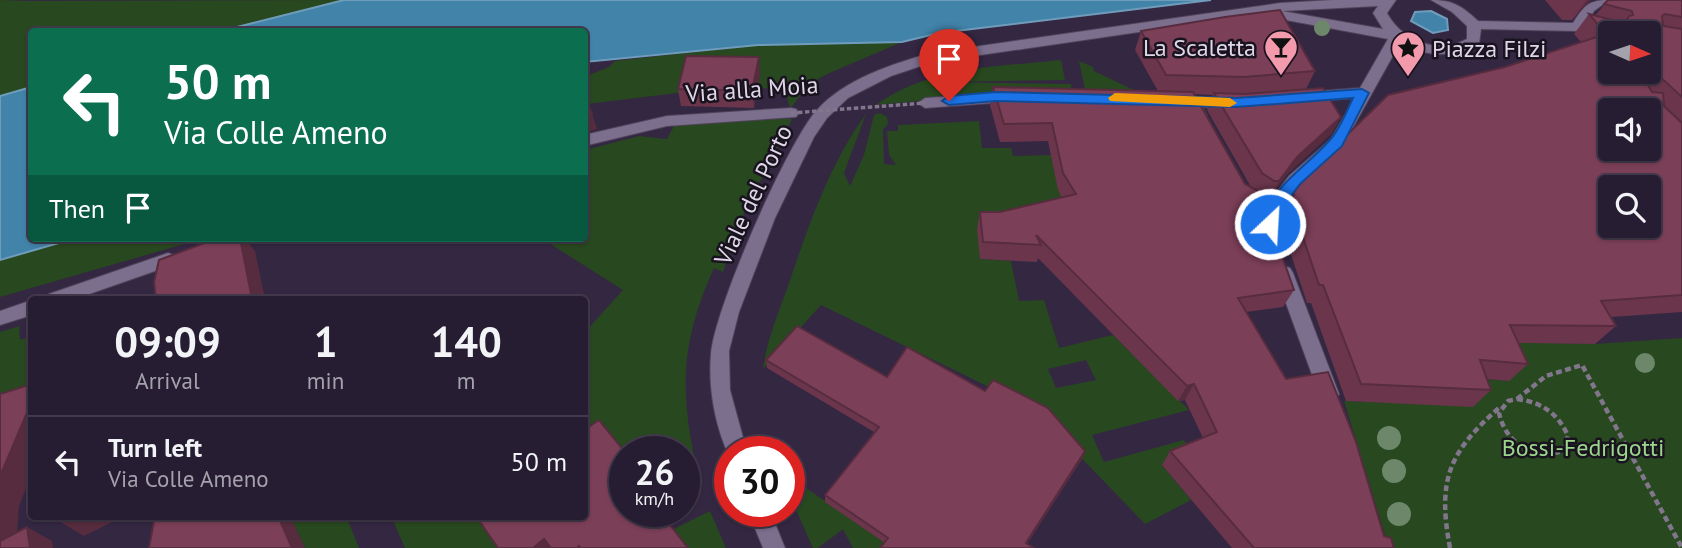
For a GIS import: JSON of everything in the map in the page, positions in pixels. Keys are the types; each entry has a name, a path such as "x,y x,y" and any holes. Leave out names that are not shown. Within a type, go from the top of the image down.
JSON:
{"street":[{"path":"1388,0 1380,13 1388,28 1397,36 1426,48 1455,50 1474,41 1474,24"},
{"name":"Viale del Porto","path":"733,436 720,390 720,351 730,312 767,218 807,136 822,114 843,95 896,69 931,58 1322,3 1388,0"},
{"path":"1438,0 1457,9 1474,24 1577,27 1598,33"},
{"path":"1577,27 1589,8 1602,0"},
{"name":"Viale del Porto","path":"1254,12 1397,36"},
{"path":"1334,407 1276,250 1270,224 1276,205 1295,180 1337,143 1362,93 1397,36"},
{"path":"1286,99 1362,93"},
{"path":"925,103 1034,97"},
{"path":"1172,100 1248,102"},
{"path":"1192,102 1211,136"},
{"name":"Via alla Moia","path":"588,140 667,121 791,113"},
{"path":"1256,205 1276,205"},
{"path":"64,296 174,258 166,296"},
{"path":"0,318 28,308"},
{"path":"765,527 774,548"}],"path":[{"name":"Via alla Moia","path":"791,113 925,103"},
{"path":"1450,548 1448,498 1452,464 1462,443 1502,406 1517,399 1540,376 1558,369 1582,365 1682,548"},
{"path":"1502,406 1500,421 1512,439 1533,453 1555,454 1563,451 1568,436 1559,418 1539,403 1517,399"}],"green space":[{"path":"0,0 344,0 233,28 28,28 28,88 0,96"},
{"path":"902,42 808,85 790,109 785,89 758,88 760,74 685,92 588,104 588,75 609,67 615,61 758,45"},
{"path":"1061,60 1065,80 942,82 1071,84 1072,94 1001,93 876,105 897,92 941,75 988,67"},
{"path":"1079,61 1093,67 1094,71 1140,93 1086,94"},
{"path":"880,113 887,117 888,124 883,129 884,164 896,165 889,155 887,131 898,131 898,125 979,121 982,148 1011,148 1013,156 1051,155 1071,212 980,259 1011,261 1019,301 1044,300 1059,348 1113,335 1189,410 1092,435 1104,462 1184,440 1191,453 1162,465 1191,500 1145,524 1068,444 991,388 821,305 763,369 773,327 830,175 866,114 844,173 850,186 864,155 874,115","holes":["1086,360 1096,380 1056,388 1048,369"]},
{"path":"752,119 792,119 744,213 723,272 714,268 694,322 686,370 691,436 609,436 609,527 658,527 668,532 678,527 700,527 700,516 710,511 714,527 717,527 726,548 405,548 393,520 588,520 588,329 623,290 547,242 588,242 588,149 639,136 667,139 674,126"},
{"path":"62,242 191,242 0,297 0,260"},
{"path":"19,326 20,340 28,337 28,394 0,404 0,332"},
{"name":"Bossi-Fedrigotti","path":"1682,338 1682,548 1389,548 1344,401 1472,406 1462,377 1509,381 1492,342 1595,344"},
{"path":"805,487 888,545 885,548 853,548 843,529 818,548 813,548 804,527"},
{"path":"292,520 348,520 359,548 305,548"}],"water":[{"path":"344,0 1211,0 939,33 902,42 758,45 588,62 588,28 233,28"},
{"path":"1431,11 1447,19 1448,30 1433,33 1411,21 1415,12"},
{"path":"28,88 28,242 62,242 0,260 0,96"}],"building":[{"path":"1608,0 1682,0 1682,17 1665,14 1662,16 1663,26 1682,29 1682,97 1661,78 1661,21 1626,21 1633,15 1632,11 1604,4"},
{"path":"1280,10 1315,71 1244,77 1166,75 1141,31 1225,17"},
{"path":"1589,14 1617,21 1598,21 1598,25"},
{"path":"1598,37 1598,84 1647,84 1652,92 1663,93 1664,106 1682,123 1682,295 1601,301 1616,326 1510,325 1528,364 1480,360 1491,390 1361,384 1323,285 1319,285 1292,205 1294,192 1314,167 1388,95 1505,67"},
{"path":"686,56 759,57 752,91 678,89"},
{"path":"993,87 1193,92 1245,184 1271,198 1276,239 1294,290 1238,298 1286,379 1328,372 1356,442 1384,536 1391,538 1394,548 1254,548 1170,451 1217,432 1194,384 1187,386 1036,235 1041,245 983,242 980,212 1000,212 1076,194 1063,173 1052,123 1004,124"},
{"path":"1323,88 1341,117 1297,157 1279,181 1274,181 1262,173 1214,93 1244,94"},
{"path":"207,242 241,242 251,296 156,296 154,282 159,260"},
{"path":"797,326 887,377 907,347 985,391 993,380 1048,408 1085,451 1026,543 1034,548 880,548 888,538 825,495 879,427 766,360"},
{"path":"28,385 28,410 0,476 0,394"},
{"path":"599,420 612,436 609,436 609,527 672,527 688,548 551,548 544,539 533,548 498,548 479,520 588,520 588,427"},
{"path":"154,520 280,520 292,548 149,548"},
{"path":"27,527 30,548 0,548 0,541"}],"slow traffic":[{"path":"1115,98 1230,103"}],"place":[{"name":"La Scaletta","path":"1281,77"},
{"name":"Piazza Filzi","path":"1408,78"}],"route":[{"path":"949,101 996,97 1162,99 1236,103 1362,93 1337,143 1295,180 1273,209 1270,224"}]}
